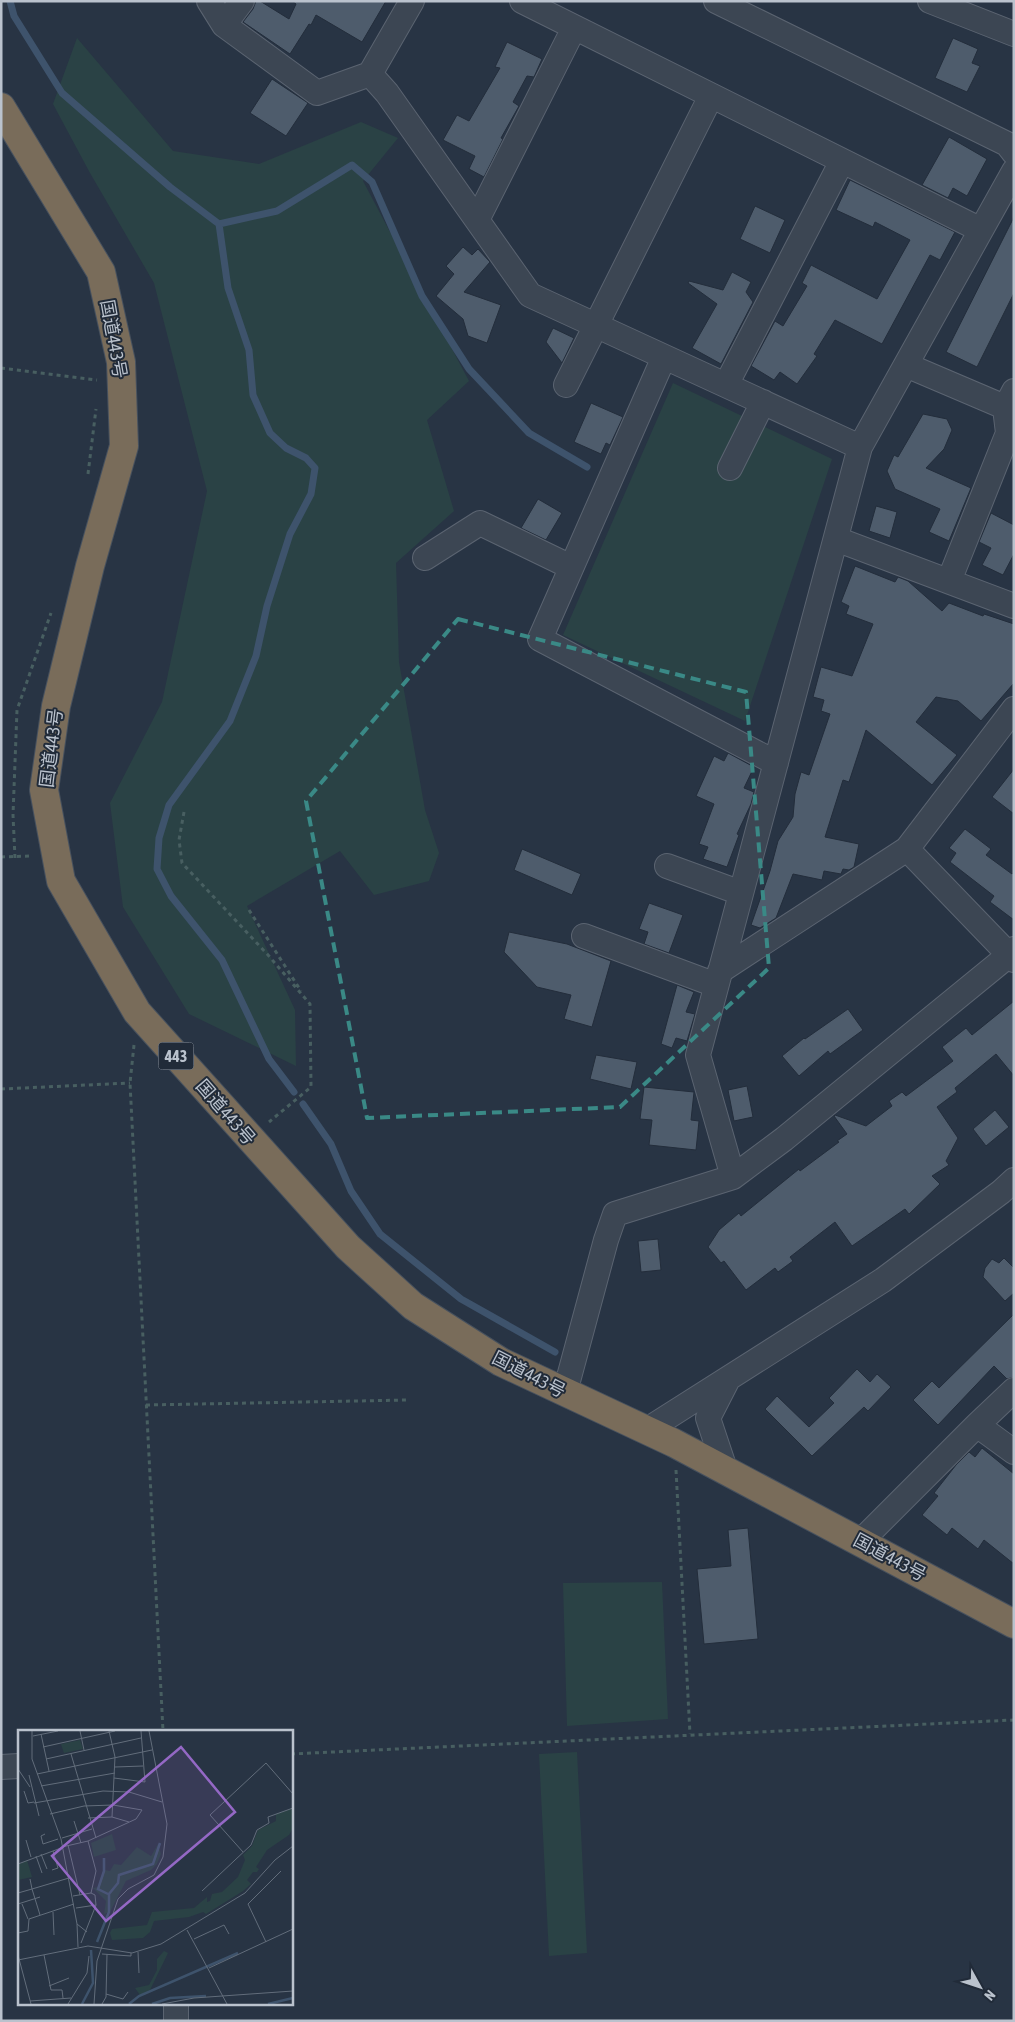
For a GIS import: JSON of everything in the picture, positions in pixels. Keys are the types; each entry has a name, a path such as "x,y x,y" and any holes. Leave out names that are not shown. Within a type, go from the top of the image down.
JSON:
{"highway":[{"name":"国道443号","path":"1,107 101,272 121,362 124,446 90,566 56,706 44,790 61,882 137,1012 348,1248 413,1306 502,1362 674,1443 1014,1624"}],"street":[{"path":"209,1 224,24 317,93 370,74 412,1"},
{"path":"224,24 242,1"},
{"path":"522,1 981,230"},
{"path":"716,1 1012,142"},
{"path":"930,1 1014,34"},
{"path":"477,220 574,28"},
{"path":"370,74 387,93 530,295 860,447"},
{"path":"566,385 594,325 710,96"},
{"path":"726,385 842,161"},
{"path":"733,1177 698,1055 860,447 1014,171"},
{"path":"664,357 540,639 776,763"},
{"path":"906,366 1011,403 1008,433 949,581"},
{"path":"730,468 763,402"},
{"path":"425,558 480,523 571,567"},
{"path":"836,539 1014,606"},
{"path":"718,978 907,849 1014,709"},
{"path":"565,1392 606,1240 615,1214 733,1177 784,1139 1012,954 907,849"},
{"path":"667,866 741,893"},
{"path":"584,936 718,978"},
{"path":"647,1430 883,1280 1001,1192 1014,1180"},
{"path":"725,1470 708,1418 728,1378"},
{"path":"861,1541 1014,1390"},
{"path":"977,1425 1014,1452"},
{"path":"1,1766 18,1766"},
{"path":"176,2004 176,2021"}],"path":[{"path":"1,368 100,380 98,389"},
{"path":"88,476 96,409"},
{"path":"15,858 13,815 17,710 52,612"},
{"path":"184,812 179,840 182,863 268,955 310,1004"},
{"path":"1,857 15,858 55,853"},
{"path":"249,910 310,1004 311,1087 250,1139"},
{"path":"137,1012 130,1083 163,1730"},
{"path":"1,1089 130,1083"},
{"path":"146,1405 408,1400"},
{"path":"674,1443 690,1734"},
{"path":"292,1754 1014,1720"}],"highlighted area":[{"path":"458,619 746,692 769,968 620,1107 367,1118 306,801"}],"green space":[{"path":"77,38 173,151 259,164 361,122 398,138 363,181 469,381 427,420 454,511 396,563 399,662 425,810 439,853 429,881 374,895 340,851 247,906 295,1010 296,1066 189,1014 123,907 110,803 162,702 207,491 154,283 90,173 53,104"},
{"path":"673,383 832,459 745,721 563,635"},
{"path":"662,1582 668,1719 567,1726 563,1583"},
{"path":"577,1752 587,1953 549,1956 539,1754"}],"building":[{"path":"256,1 260,1 289,19 296,4 292,1 386,1 362,42 316,15 290,54 243,22 253,9"},
{"path":"953,38 978,49 972,63 980,66 967,92 935,78"},
{"path":"507,42 542,59 534,77 527,76 513,102 519,106 501,138 503,139 484,177 469,169 475,156 443,140 457,115 469,121 500,68 495,67"},
{"path":"272,79 308,103 286,136 250,113"},
{"path":"949,137 987,159 967,196 953,188 948,198 922,185"},
{"path":"850,180 955,232 940,260 930,255 882,344 835,320 814,354 817,356 797,384 780,372 774,380 751,366 775,321 783,326 807,286 802,283 811,265 877,299 910,240 875,222 873,227 836,210"},
{"path":"755,206 785,220 770,253 740,239"},
{"path":"1014,217 1014,293 977,367 946,352"},
{"path":"463,247 472,255 478,249 490,262 464,292 501,305 487,343 468,336 463,319 436,296 454,274 446,266"},
{"path":"732,272 751,282 746,292 753,302 721,364 692,348 717,304 688,283 689,281 723,290"},
{"path":"553,328 574,338 562,363 546,342"},
{"path":"591,403 623,417 610,445 606,443 601,454 574,442"},
{"path":"923,414 947,419 952,430 944,449 926,468 971,488 949,541 929,532 940,509 895,489 887,471 894,455 898,457"},
{"path":"538,499 562,513 546,540 521,528"},
{"path":"876,506 897,512 890,538 869,531"},
{"path":"991,513 1014,525 1014,554 1003,575 982,565 991,548 979,542"},
{"path":"855,566 895,582 898,577 908,581 942,611 949,603 983,616 984,614 1014,624 1014,683 981,721 958,701 936,697 916,722 957,755 932,785 866,730 849,782 843,780 825,837 859,844 854,867 849,870 843,869 841,874 824,871 822,880 793,874 776,918 760,928 751,925 770,871 778,841 793,817 795,794 801,772 809,775 830,714 821,711 824,700 813,697 821,667 852,676 873,624 846,614 849,606 841,602"},
{"path":"728,753 754,767 744,788 754,792 751,804 737,834 739,835 727,867 703,859 708,847 699,844 714,804 696,796 714,756 724,761"},
{"path":"1014,769 1014,814 992,797"},
{"path":"965,829 991,849 986,855 1012,874 1014,872 1014,920 990,902 994,896 950,862 956,853 949,848"},
{"path":"522,849 581,874 572,895 514,870"},
{"path":"649,903 683,915 669,953 644,944 648,932 639,929"},
{"path":"509,932 567,944 611,961 592,1027 564,1019 571,995 537,987 504,952"},
{"path":"677,985 694,992 686,1012 695,1014 687,1041 676,1038 672,1048 661,1044"},
{"path":"1014,1001 1014,1076 996,1054 955,1088 957,1092 937,1107 958,1138 946,1161 949,1165 932,1176 940,1184 909,1214 905,1209 852,1246 835,1222 790,1257 793,1261 778,1272 775,1268 746,1290 724,1261 721,1263 708,1247 719,1230 739,1213 741,1216 799,1169 800,1171 839,1142 837,1141 847,1134 835,1115 866,1126 892,1106 889,1101 902,1092 906,1096 953,1061 942,1047 966,1028 972,1035"},
{"path":"848,1009 863,1030 830,1054 828,1051 799,1076 782,1056 804,1038"},
{"path":"596,1055 637,1062 631,1089 590,1079"},
{"path":"747,1086 753,1117 734,1121 728,1090"},
{"path":"644,1087 694,1092 691,1120 699,1121 696,1150 649,1145 652,1120 640,1119"},
{"path":"995,1110 1009,1127 986,1146 973,1129"},
{"path":"658,1239 661,1270 641,1272 638,1241"},
{"path":"1004,1258 1014,1268 1014,1293 1005,1301 983,1277 985,1268 992,1259 999,1263"},
{"path":"1014,1314 1014,1377 1007,1379 994,1366 938,1425 913,1400 932,1381 939,1388"},
{"path":"857,1369 870,1382 877,1374 891,1387 868,1411 864,1407 812,1456 765,1409 777,1396 809,1427 834,1403 829,1398"},
{"path":"982,1448 1014,1474 1014,1564 984,1540 978,1549 952,1528 947,1535 922,1515 938,1496 934,1493 956,1465 969,1452 975,1457"},
{"path":"748,1528 758,1639 704,1644 697,1569 731,1566 728,1530"}],"waterway":[{"path":"10,1 14,16 62,93 170,187 219,224 228,288 249,350 253,395 270,433 286,448 306,458 315,468 311,494 290,534 267,606 256,656 230,721 169,805 159,838 157,869 171,896 222,960 269,1059 294,1092"},
{"path":"219,224 277,211 352,165 372,182 422,296 469,369 529,433 587,467"},
{"path":"303,1104 331,1144 351,1191 380,1234 461,1299 555,1352"}]}
